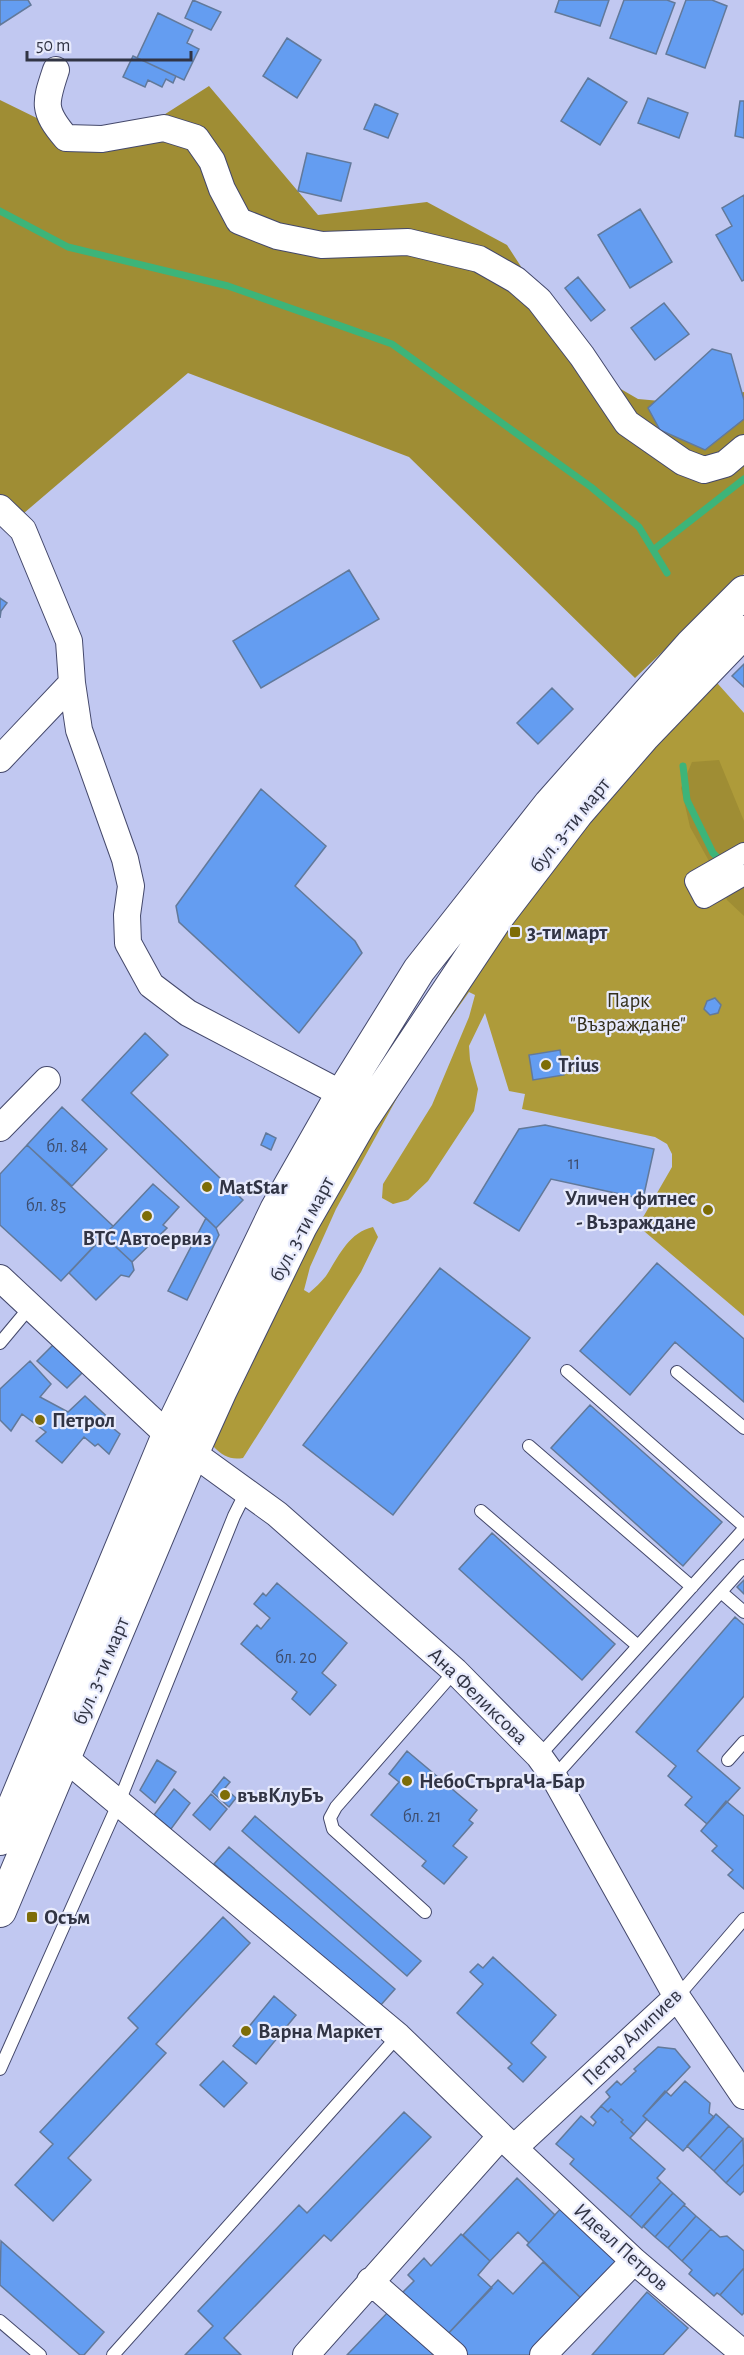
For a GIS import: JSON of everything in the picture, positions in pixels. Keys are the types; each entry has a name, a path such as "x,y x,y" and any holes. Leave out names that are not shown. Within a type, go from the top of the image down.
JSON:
{"street":[{"path":"56,70 46,98 51,120 66,138 102,139 164,128 196,138 213,161 222,189 239,221 277,236 322,245 408,242 479,259 516,280 539,300 582,356 627,423 683,462 705,470 725,464 744,448"},
{"path":"0,508 23,530 69,641 79,730 125,859 131,886 127,915 128,943 151,985 188,1013 342,1094"},
{"name":"бул. 3-ти март","path":"0,1911 65,1758 181,1444 276,1210 342,1094 419,970 535,822 620,723 691,645 744,592"},
{"name":"бул. 3-ти март","path":"0,1839 181,1444 221,1390 301,1226 362,1120 490,928 585,804 643,737 744,632"},
{"path":"0,759 72,683"},
{"path":"744,853 695,881 704,898 744,875"},
{"path":"0,1128 47,1080"},
{"name":"Ана Феликсова","path":"0,1278 181,1444 277,1514 455,1671 539,1756 554,1777 677,1997 744,2096"},
{"name":"Идеал Петров","path":"65,1758 398,2036 634,2261 744,2354"},
{"name":"Петър Алипиев","path":"306,2355 370,2281 508,2142 677,1997"},
{"path":"543,2355 634,2261"},
{"path":"370,2281 454,2355"}],"lane":[{"path":"0,1343 30,1307"},
{"path":"539,1756 744,1528 567,1371"},
{"path":"677,1372 744,1428"},
{"path":"530,1446 692,1587"},
{"path":"0,2069 119,1802 234,1516 246,1492"},
{"path":"481,1511 639,1646"},
{"path":"554,1777 744,1566"},
{"path":"721,1592 744,1612"},
{"path":"425,1912 333,1829 330,1818 336,1807 455,1671"},
{"path":"728,1760 744,1742"},
{"name":"Петър Алипиев","path":"677,1997 744,1919"},
{"path":"113,2355 398,2036"},
{"path":"0,2321 40,2355"}],"green space":[{"name":"Парк \"Възраждане\"","path":"710,675 744,713 744,1316 638,1226 672,1167 672,1154 667,1144 655,1137 522,1109 525,1094 509,1091 485,1013 469,1046 470,1060 478,1089 474,1111 428,1181 408,1200 393,1204 382,1198 383,1184 432,1105 469,1017 475,995 469,992 408,1078 336,1209 310,1267 304,1290 309,1293 326,1276 340,1253 357,1234 373,1227 378,1237 361,1272 243,1458 230,1458 224,1455 214,1447 214,1434 267,1315 357,1141 417,1046 454,995 498,943 522,910 555,855 594,801"}],"shaded area":[{"path":"209,86 318,215 427,202 507,245 588,370 638,399 694,404 744,392 744,574 635,678 409,457 188,373 17,519 0,503 0,100 106,152"},
{"path":"719,760 744,821 744,853 714,870 690,827 681,788 692,762"},
{"path":"744,875 744,916 727,900 723,887"}],"building":[{"path":"0,0 28,0 31,5 0,25"},
{"path":"193,0 221,12 211,30 185,18"},
{"path":"559,0 609,0 600,26 555,12"},
{"path":"624,0 667,0 675,3 656,54 610,38"},
{"path":"686,0 712,0 727,6 705,68 666,54"},
{"path":"158,13 193,30 187,43 199,49 184,80 137,58"},
{"path":"287,38 321,60 297,98 263,76"},
{"path":"133,56 176,76 173,83 166,79 162,87 148,80 145,87 123,77"},
{"path":"588,78 627,102 600,145 561,121"},
{"path":"648,98 688,113 679,138 638,123"},
{"path":"740,101 744,101 744,138 735,136"},
{"path":"375,104 398,114 388,138 364,129"},
{"path":"307,153 351,163 341,201 298,191"},
{"path":"744,195 744,280 742,281 716,235 732,226 722,208"},
{"path":"640,209 672,262 630,288 598,235"},
{"path":"578,277 605,310 591,321 565,288"},
{"path":"664,303 689,334 655,360 631,328"},
{"path":"712,349 731,354 744,400 744,419 705,450 660,430 648,408"},
{"path":"349,570 379,619 261,688 233,641"},
{"path":"0,598 7,603 1,611 0,618"},
{"path":"744,664 744,687 732,676"},
{"path":"552,688 573,709 538,744 517,723"},
{"path":"261,789 326,846 295,886 355,941 362,953 299,1033 179,922 176,906"},
{"path":"715,998 721,1005 718,1013 710,1015 704,1009 707,1001"},
{"path":"145,1033 168,1055 131,1093 243,1200 216,1228 82,1100"},
{"name":"Trius","path":"560,1050 564,1075 533,1080 529,1055"},
{"path":"62,1107 107,1149 72,1186 27,1145"},
{"path":"545,1125 654,1149 643,1199 551,1179 519,1231 474,1203 519,1129"},
{"path":"266,1133 276,1138 271,1150 261,1145"},
{"path":"27,1145 113,1226 61,1281 0,1225 0,1174"},
{"name":"ВТС Автоервиз","path":"153,1184 179,1207 163,1225 167,1228 132,1262 104,1236"},
{"path":"206,1218 216,1228 219,1235 187,1300 168,1291"},
{"path":"104,1236 132,1262 134,1270 129,1277 121,1275 96,1300 69,1273"},
{"path":"657,1263 744,1339 744,1402 675,1342 630,1395 580,1351"},
{"path":"440,1268 530,1338 393,1515 303,1445"},
{"path":"59,1339 88,1367 67,1388 37,1361"},
{"path":"30,1361 51,1384 40,1397 68,1412 85,1396 115,1424 114,1429 120,1434 109,1454 98,1444 95,1446 84,1437 62,1463 36,1441 46,1432 22,1414 11,1431 0,1420 0,1389"},
{"path":"590,1405 722,1522 683,1566 551,1448"},
{"path":"492,1533 615,1644 582,1680 459,1569"},
{"path":"744,1580 744,1594 737,1587"},
{"path":"277,1583 347,1643 322,1673 336,1685 310,1715 292,1699 297,1692 241,1644 257,1625 261,1629 270,1618 254,1604 263,1593 266,1596"},
{"path":"735,1617 744,1625 744,1696 697,1751 740,1788 707,1824 685,1805 692,1797 668,1776 676,1766 636,1732"},
{"path":"407,1751 477,1810 469,1820 473,1823 453,1846 467,1857 444,1884 422,1866 426,1861 371,1815 399,1782 389,1774"},
{"path":"157,1760 176,1772 155,1803 140,1790"},
{"path":"224,1777 230,1782 225,1788 236,1798 229,1807 212,1792"},
{"path":"174,1789 190,1803 171,1829 154,1815"},
{"path":"211,1794 227,1809 210,1830 193,1815"},
{"path":"726,1801 744,1816 744,1889 728,1875 733,1870 712,1851 717,1846 701,1831"},
{"path":"255,1816 421,1961 407,1976 242,1831"},
{"path":"229,1847 395,1989 380,2006 214,1864"},
{"path":"223,1917 250,1943 156,2044 166,2053 68,2158 91,2180 53,2221 15,2185 53,2144 40,2132 138,2028 128,2018"},
{"path":"493,1957 556,2015 531,2043 546,2057 523,2082 508,2068 512,2064 457,2013 483,1984 470,1972 478,1964 483,1968"},
{"path":"274,1996 296,2015 256,2064 233,2046"},
{"path":"658,2047 675,2049 690,2067 643,2116 647,2119 634,2134 611,2109 608,2112 601,2106 610,2097 606,2092 617,2081 621,2085 636,2071 634,2069"},
{"path":"223,2061 247,2083 224,2107 200,2085"},
{"path":"685,2081 710,2103 709,2113 714,2117 683,2151 643,2116 665,2091 671,2096"},
{"path":"601,2106 608,2112 611,2109 623,2120 621,2122 634,2134 630,2138 665,2169 657,2178 661,2182 630,2217 570,2164 574,2159 556,2144 581,2116 593,2126 596,2122 591,2117"},
{"path":"404,2112 431,2137 331,2241 324,2235 224,2338 241,2355 185,2355 213,2326 198,2311 299,2205 307,2213"},
{"path":"716,2114 729,2126 700,2158 687,2146"},
{"path":"729,2126 743,2139 714,2171 700,2158"},
{"path":"743,2139 744,2164 726,2183 714,2171"},
{"path":"744,2164 744,2191 740,2195 726,2183"},
{"path":"517,2178 555,2215 529,2243 518,2232 490,2261 463,2235"},
{"path":"661,2182 673,2193 642,2228 630,2217"},
{"path":"673,2193 685,2204 655,2237 643,2226"},
{"path":"564,2205 624,2262 585,2302 527,2245"},
{"path":"684,2205 696,2216 668,2248 655,2237"},
{"path":"696,2216 711,2229 682,2261 668,2248"},
{"path":"711,2229 720,2237 727,2236 744,2251 744,2268 720,2295 717,2293 714,2296 689,2274 692,2270 682,2261"},
{"path":"461,2234 490,2261 478,2275 492,2288 446,2336 402,2293 414,2281 408,2275 424,2258 431,2266"},
{"path":"1,2241 104,2332 84,2355 80,2355 0,2285"},
{"path":"543,2262 585,2302 534,2355 467,2355 446,2336 498,2280 513,2294"},
{"path":"744,2268 744,2313 742,2315 720,2295"},
{"path":"647,2292 688,2328 663,2355 592,2355"},
{"path":"390,2310 419,2339 434,2355 347,2355"}],"waterway":[{"path":"0,211 68,247 228,286 392,344 591,487 639,527 667,573"},
{"path":"653,550 744,479"},
{"path":"683,766 687,800 713,853 724,864"}],"place":[{"name":"3-ти март","path":"515,932"},
{"name":"Trius","path":"546,1065"},
{"name":"MatStar","path":"207,1187"},
{"name":"Уличен фитнес - Възраждане","path":"708,1210"},
{"name":"ВТС Автоервиз","path":"147,1216"},
{"name":"Петрол","path":"40,1420"},
{"name":"НебоСтъргаЧа-Бар","path":"407,1781"},
{"name":"въвКлуБъ","path":"225,1795"},
{"name":"Осъм","path":"32,1917"},
{"name":"Варна Маркет","path":"246,2031"}]}
